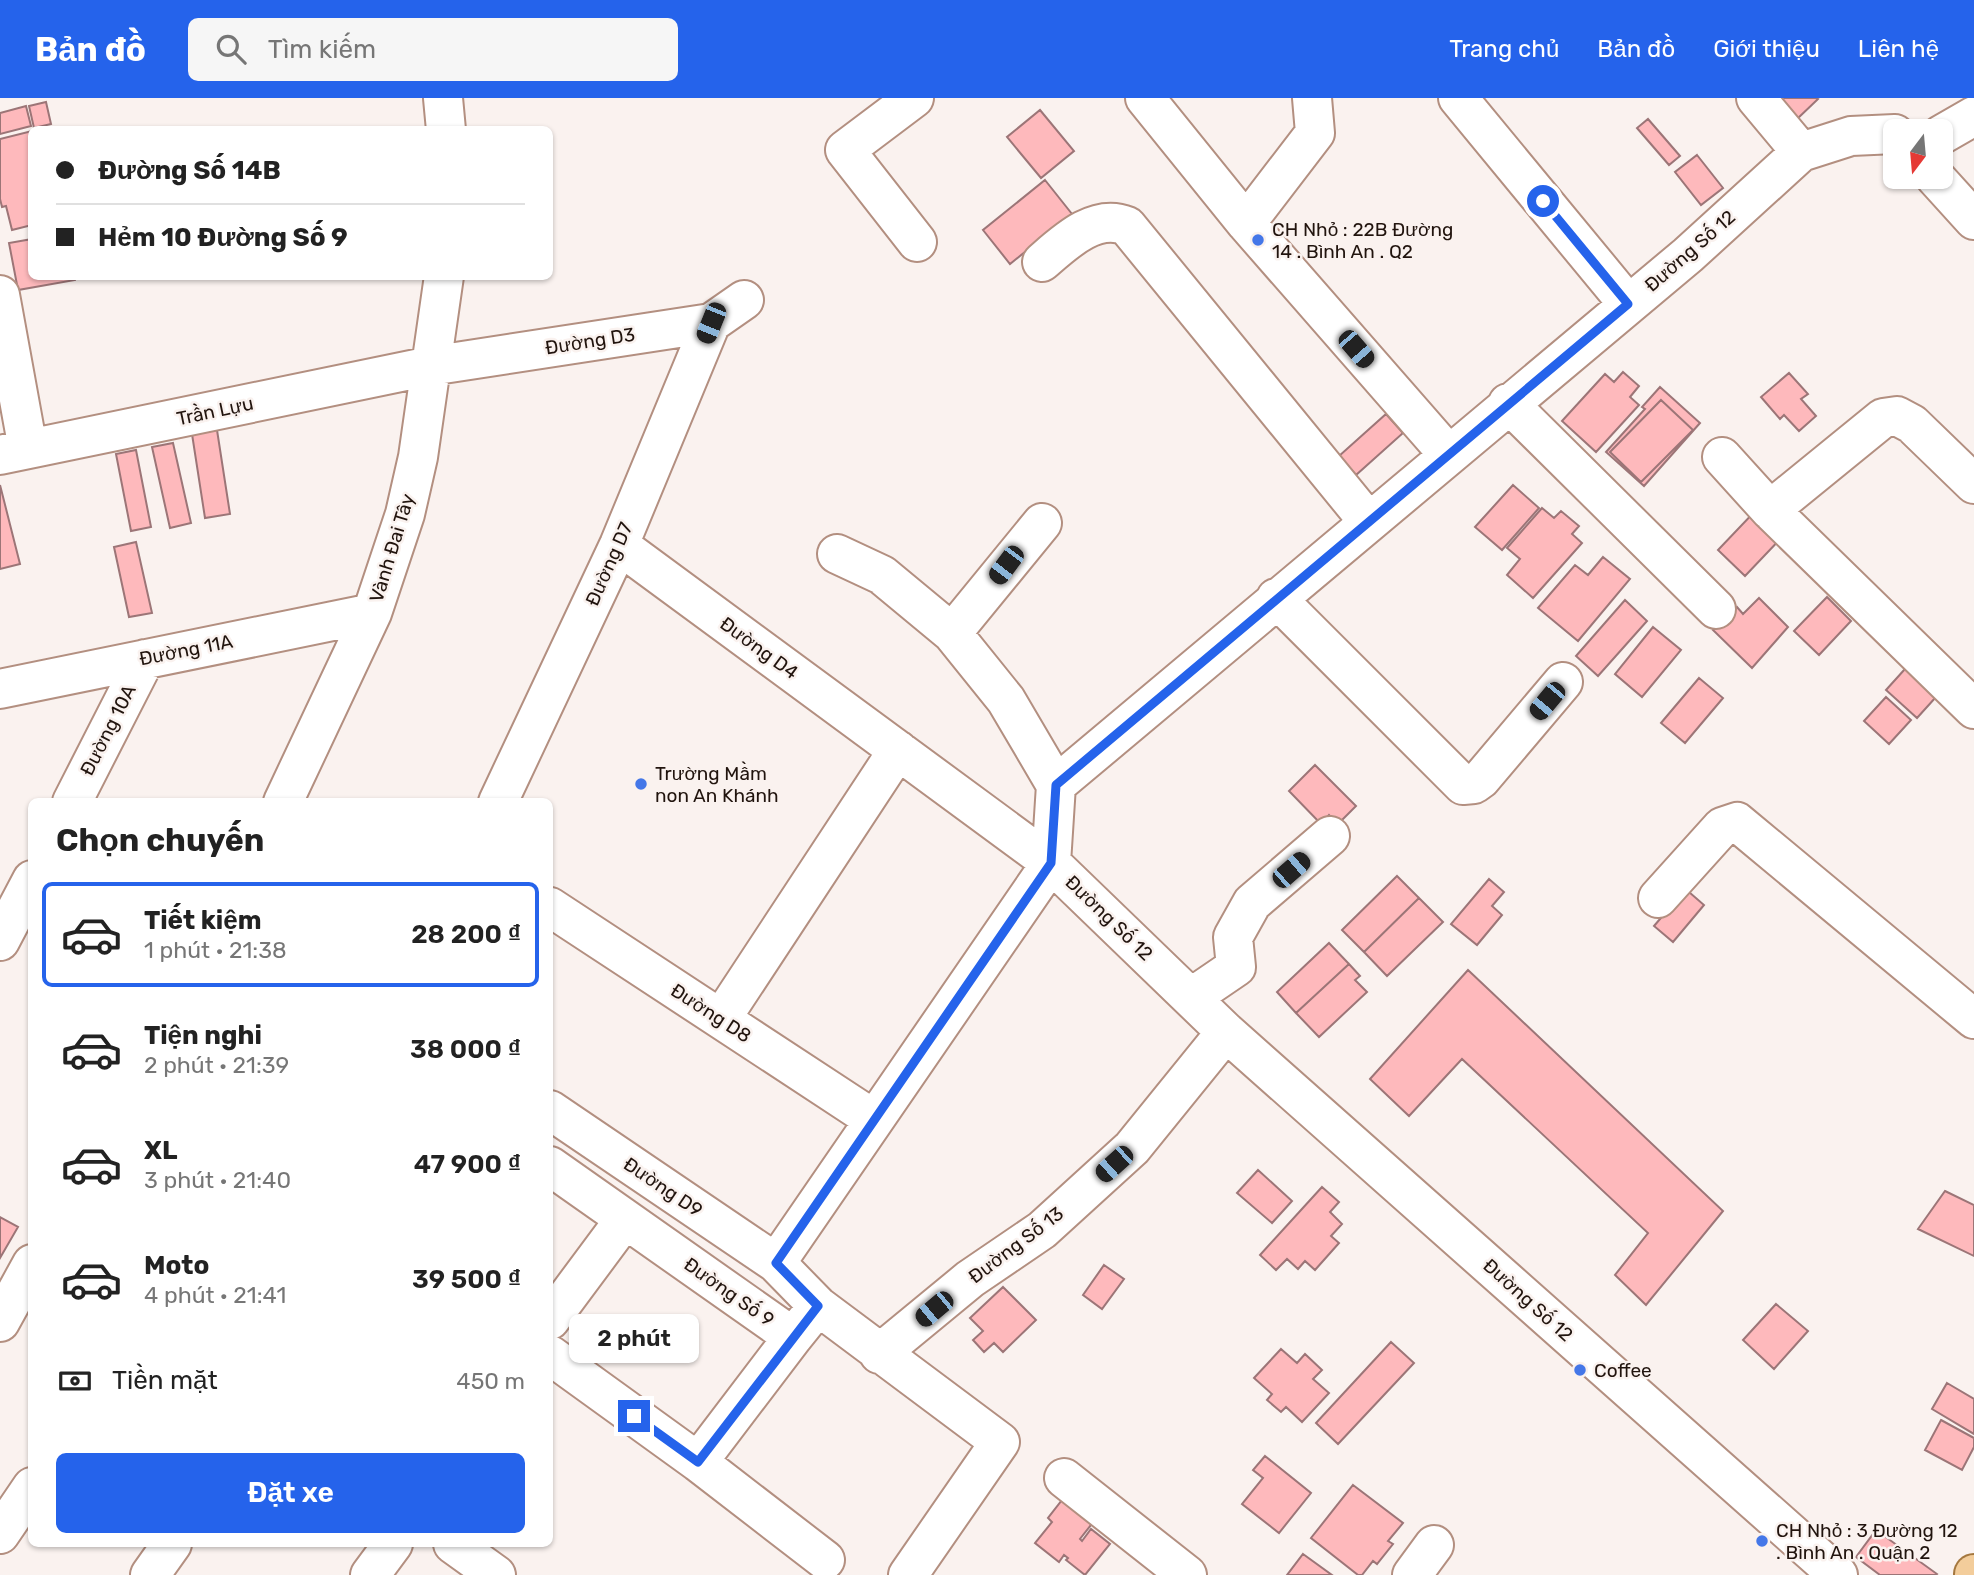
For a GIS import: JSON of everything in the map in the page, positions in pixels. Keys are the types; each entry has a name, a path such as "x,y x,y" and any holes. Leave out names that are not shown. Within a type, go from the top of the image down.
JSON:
{"street":[{"path":"443,98 446,126"},
{"path":"914,98 845,150 917,242"},
{"path":"1144,98 1246,223 1447,454"},
{"path":"1246,223 1315,133 1312,98"},
{"path":"1458,98 1628,304"},
{"path":"1756,98 1801,152"},
{"path":"1953,128 1974,116"},
{"name":"Đường Số 12","path":"1838,1575 1226,1032 1051,863 1056,785 1447,454 1688,255 1801,152 1851,136 1883,135"},
{"path":"1945,189 1974,220"},
{"path":"1042,262 1062,244 1087,228 1115,221 1127,226 1368,521"},
{"name":"Vành Đai Tây","path":"285,798 372,613 405,514 418,457 443,280"},
{"path":"0,295 14,452"},
{"name":"Đường D3","path":"430,366 711,323 744,300"},
{"name":"Đường D7","path":"500,798 619,545 711,323"},
{"name":"Trần Lựu","path":"14,452 430,366"},
{"path":"1508,403 1716,609"},
{"path":"1770,510 1883,418 1897,416 1912,424 1974,484"},
{"path":"1722,457 1770,510 1971,701"},
{"path":"952,632 1042,523"},
{"name":"Đường D4","path":"619,545 1051,863"},
{"path":"837,554 882,575 952,632 1006,699 1056,785"},
{"path":"1276,598 1464,785 1474,784 1481,779 1563,682"},
{"name":"Đường 11A","path":"0,689 372,613"},
{"name":"Đường 10A","path":"74,798 145,659"},
{"path":"721,1019 898,750"},
{"path":"1658,898 1722,827 1737,822 1974,1019"},
{"path":"1192,997 1236,967 1233,937 1252,903 1330,836"},
{"path":"776,1263 1051,863"},
{"path":"0,941 28,888"},
{"name":"Đường D8","path":"553,909 873,1119"},
{"name":"Đường Số 13","path":"879,1354 970,1279 1042,1230 1132,1147 1226,1032"},
{"name":"Đường D9","path":"553,1117 776,1263 818,1306"},
{"name":"Đường Số 9","path":"553,1168 793,1337 818,1306"},
{"path":"553,1316 625,1219"},
{"path":"0,1322 28,1271"},
{"path":"818,1306 1000,1442 925,1569"},
{"path":"698,1462 793,1337"},
{"path":"553,1357 698,1462 825,1560"},
{"path":"1064,1478 1187,1575"},
{"path":"0,1534 28,1493"},
{"path":"1412,1575 1434,1545"},
{"path":"150,1575 170,1547"},
{"path":"370,1575 391,1547"},
{"path":"457,1547 496,1575"}],"building":[{"path":"1776,98 1816,98 1818,99 1796,120"},
{"path":"46,102 51,124 34,126 29,106"},
{"path":"26,106 31,126 0,134 0,113"},
{"path":"1040,110 1074,151 1041,178 1007,137"},
{"path":"1648,119 1680,156 1669,165 1637,128"},
{"path":"28,132 28,226 12,230 6,206 2,207 0,199 0,139"},
{"path":"1697,155 1723,188 1701,205 1675,172"},
{"path":"1045,180 1072,214 1010,264 983,230"},
{"path":"28,240 28,280 75,280 18,290 9,243"},
{"path":"1623,372 1639,386 1630,397 1639,405 1596,452 1562,421 1605,374 1614,382"},
{"path":"1789,373 1808,394 1801,399 1816,416 1799,431 1784,415 1780,419 1761,397"},
{"path":"1660,387 1700,423 1644,486 1606,452 1645,409 1642,407"},
{"path":"1661,400 1693,430 1641,482 1610,452"},
{"path":"1386,414 1403,433 1356,475 1339,456"},
{"path":"217,430 230,514 205,518 192,434"},
{"path":"173,443 191,523 170,528 152,447"},
{"path":"136,450 151,527 131,531 116,454"},
{"path":"0,485 20,564 0,569"},
{"path":"1513,485 1539,508 1502,550 1475,527"},
{"path":"1542,508 1554,518 1561,511 1579,526 1572,534 1582,543 1533,598 1507,575 1520,559 1507,548"},
{"path":"1758,508 1785,534 1745,576 1718,550"},
{"path":"136,542 152,613 129,617 114,547"},
{"path":"1603,557 1630,579 1578,641 1538,608 1575,565 1588,575"},
{"path":"1827,597 1851,621 1819,655 1794,631"},
{"path":"1759,598 1788,627 1752,668 1713,630 1737,607 1743,614"},
{"path":"1625,600 1647,621 1598,676 1576,656"},
{"path":"1653,627 1681,650 1642,697 1615,674"},
{"path":"1914,659 1945,687 1917,718 1886,690"},
{"path":"1699,678 1723,698 1685,743 1661,723"},
{"path":"1886,697 1911,720 1889,744 1864,721"},
{"path":"1315,765 1356,806 1338,824 1329,815 1321,824 1289,791"},
{"path":"1397,876 1419,898 1364,952 1342,930"},
{"path":"1489,879 1504,892 1492,906 1502,915 1477,945 1451,924"},
{"path":"1689,892 1704,905 1673,942 1654,926 1678,898 1681,901"},
{"path":"1419,898 1443,922 1387,976 1364,952"},
{"path":"1329,943 1349,964 1296,1013 1277,992"},
{"path":"1349,964 1360,976 1355,980 1367,992 1319,1037 1296,1013"},
{"path":"1468,970 1723,1211 1646,1305 1615,1275 1648,1233 1462,1059 1409,1116 1370,1079"},
{"path":"1258,1170 1292,1201 1272,1223 1237,1193"},
{"path":"1322,1187 1339,1202 1330,1212 1342,1224 1331,1236 1339,1243 1315,1270 1305,1261 1298,1269 1287,1259 1276,1270 1260,1255"},
{"path":"1945,1191 1974,1205 1974,1256 1918,1229"},
{"path":"0,1217 18,1227 0,1258"},
{"path":"1104,1265 1124,1279 1102,1309 1083,1295"},
{"path":"1003,1287 1036,1320 1003,1352 994,1343 984,1352 973,1340 983,1331 970,1318"},
{"path":"1776,1304 1808,1331 1774,1369 1743,1340"},
{"path":"1391,1342 1414,1363 1338,1444 1316,1423"},
{"path":"1281,1349 1297,1363 1305,1354 1322,1370 1313,1379 1329,1393 1302,1422 1286,1407 1281,1412 1267,1400 1272,1394 1254,1378"},
{"path":"1947,1383 1974,1399 1974,1434 1932,1409"},
{"path":"1941,1420 1974,1438 1974,1447 1962,1470 1925,1450"},
{"path":"1265,1456 1311,1493 1279,1533 1242,1504 1263,1478 1253,1470"},
{"path":"1353,1485 1403,1523 1388,1541 1393,1544 1377,1564 1373,1561 1362,1575 1358,1575 1311,1538"},
{"path":"1062,1500 1098,1516 1080,1539 1082,1541 1091,1529 1110,1544 1085,1575 1066,1560 1068,1558 1064,1555 1059,1562 1035,1543 1052,1522 1048,1518"},
{"path":"1876,1530 1937,1574 1880,1575 1856,1557"},
{"path":"1303,1554 1332,1575 1287,1575"}],"place":[{"name":"CH Nhỏ : 22B Đường 14 . Bình An . Q2","path":"1258,240"},
{"name":"Trường Mầm non An Khánh","path":"641,784"},
{"name":"Coffee","path":"1580,1370"},
{"name":"CH Nhỏ : 3 Đường 12 . Bình An . Quận 2","path":"1762,1541"}],"route":[{"path":"634,1416 698,1462 818,1306 776,1263 1051,863 1056,785 1628,304 1543,201"}]}
